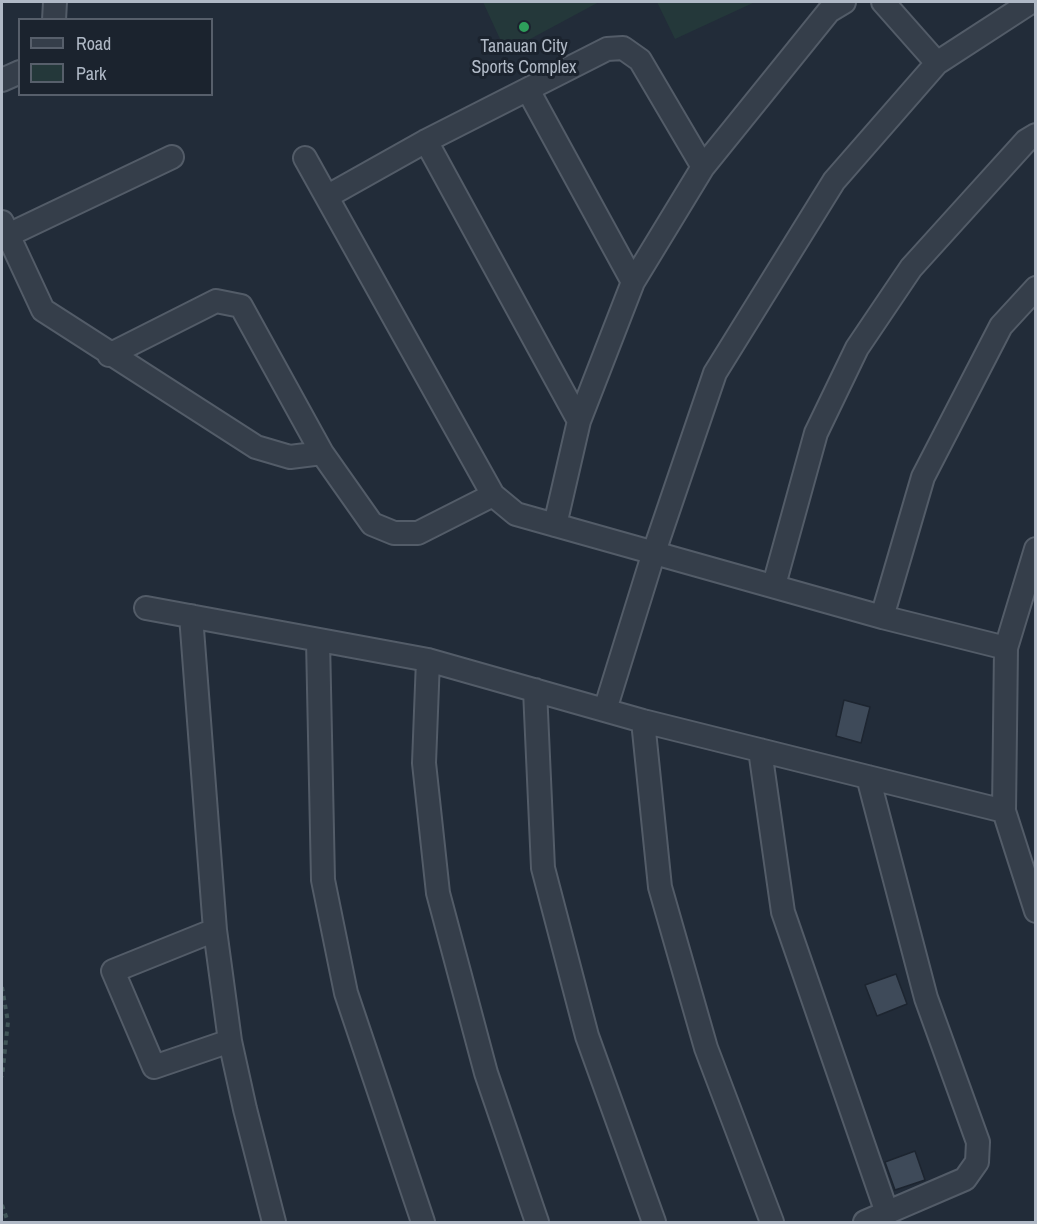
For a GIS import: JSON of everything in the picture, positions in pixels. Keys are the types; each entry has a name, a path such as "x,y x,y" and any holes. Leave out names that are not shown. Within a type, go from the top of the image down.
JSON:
{"street":[{"path":"54,18 55,2"},
{"path":"555,525 579,421 633,282 703,167 829,11 844,2"},
{"path":"883,2 936,63"},
{"path":"605,710 654,552 715,373 834,181 936,63 1031,2"},
{"path":"328,196 426,141 607,49 623,48 640,60 703,167"},
{"path":"2,80 18,73"},
{"path":"528,90 633,282"},
{"path":"774,585 816,433 857,348 911,268 1018,149 1035,135"},
{"path":"426,141 579,421"},
{"path":"172,157 4,232 43,310 109,355 256,447 290,458 322,453"},
{"path":"304,158 328,196 493,495 516,514 882,617 1006,648"},
{"path":"882,617 923,477 1001,326 1035,288"},
{"path":"109,355 216,301 241,306 322,453 372,524 394,533 418,533 493,495"},
{"path":"1035,549 1006,648 1004,811 1035,911"},
{"path":"146,608 428,660 643,721 1004,811"},
{"path":"191,616 215,930 231,1041 245,1109 274,1222"},
{"path":"318,640 322,880 346,993 423,1222"},
{"path":"428,660 424,763 438,893 486,1072 537,1222"},
{"path":"535,690 543,868 587,1036 654,1222"},
{"path":"643,721 660,887 706,1048 772,1222"},
{"path":"760,750 783,912 887,1213"},
{"path":"865,1222 965,1179 977,1162 978,1142 926,998 868,777"},
{"path":"215,930 113,971 154,1067 231,1041"}],"path":[{"path":"2,987 8,1022 2,1077"},
{"path":"2,1205 8,1222"}],"green space":[{"name":"Tanauan City Sports Complex","path":"483,2 599,2 506,52"},
{"path":"657,2 755,2 675,39"}],"building":[{"path":"844,700 870,707 861,743 836,736"},
{"path":"896,974 907,1004 877,1016 865,985"},
{"path":"915,1151 925,1180 895,1190 885,1162"}],"place":[{"name":"Tanauan City Sports Complex","path":"524,27"}]}
